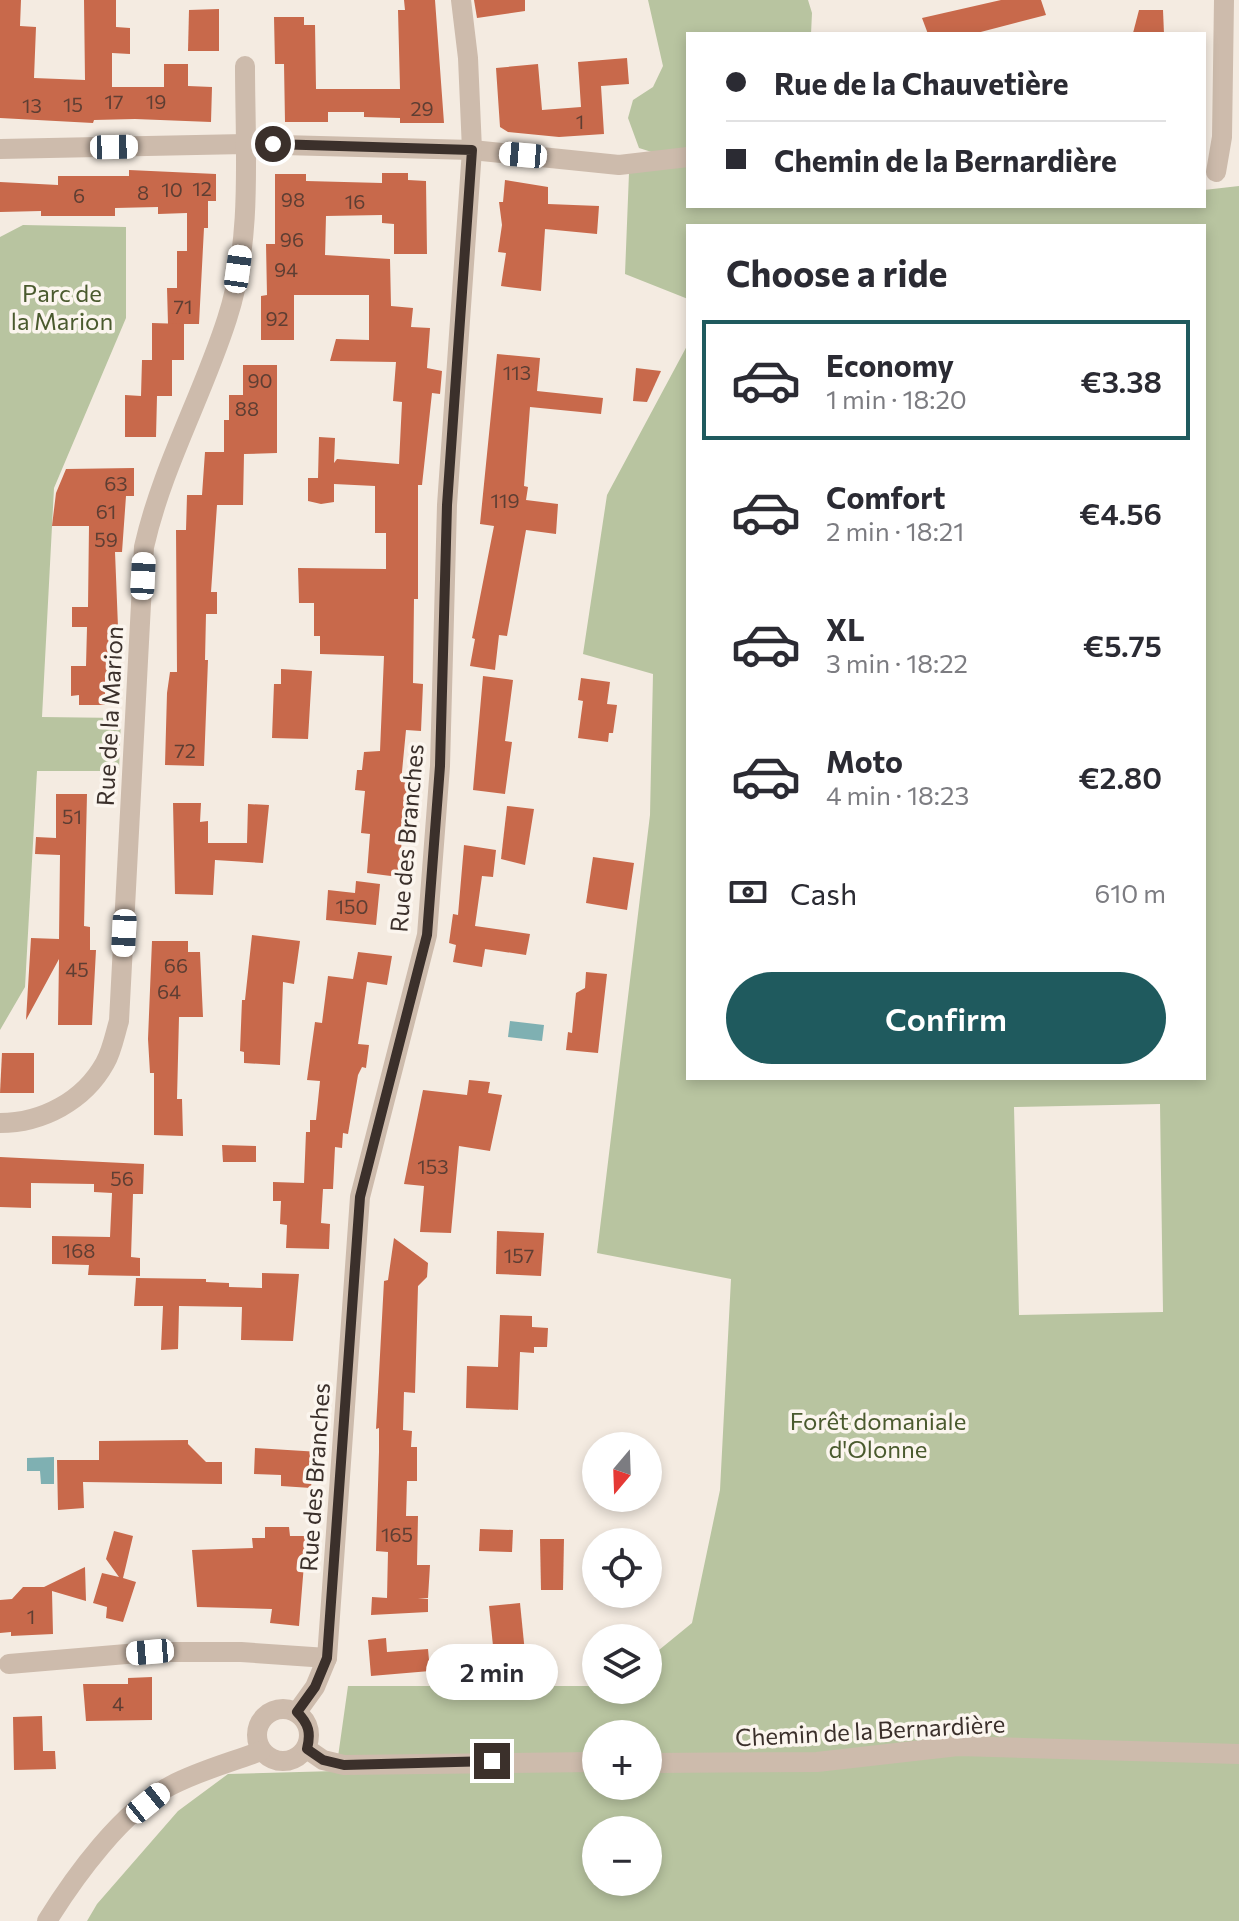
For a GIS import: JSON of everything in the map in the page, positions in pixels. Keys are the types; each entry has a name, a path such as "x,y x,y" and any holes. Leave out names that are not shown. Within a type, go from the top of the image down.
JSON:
{"street":[{"name":"Rue des Branches","path":"297,1712 315,1687 327,1658 360,1197 427,935 440,766 447,505 472,150 468,58 461,0"},
{"path":"1210,173 1222,137 1224,0"},
{"name":"Rue de la Marion","path":"0,1123 29,1123 59,1108 86,1089 106,1062 119,1021 144,547 155,497 234,295 242,244 245,66"},
{"path":"0,149 245,144 472,150 619,165 686,157"},
{"path":"1210,173 1239,167"},
{"path":"9,1664 150,1652 241,1652 327,1658"},
{"path":"283,1708 297,1712 307,1722 310,1736 307,1749 293,1760 276,1761 261,1751 256,1737 259,1723 269,1712 283,1708"},
{"name":"Chemin de la Bernardière","path":"662,1763 817,1762 958,1746 1239,1754"},
{"path":"307,1749 323,1760 344,1765 582,1762"},
{"path":"47,1921 71,1882 128,1819 168,1786 261,1751"}],"green space":[{"path":"648,0 808,0 812,13 811,32 686,32 686,149 658,154 639,148 628,118 633,100 653,87 663,66"},
{"name":"Forêt domaniale d'Olonne","path":"686,166 686,208 1206,208 1206,190 1239,186 1239,1921 87,1921 97,1904 178,1811 228,1774 336,1771 348,1686 582,1686 582,1704 662,1704 662,1648 692,1623 720,1490 731,1279 597,1253 650,815 653,674 583,654 607,495 686,348 686,1080 1206,1080 1206,224 686,224 686,298 625,274 629,173","holes":["1160,1104 1163,1312 1019,1315 1014,1107"]},
{"name":"Parc de la Marion","path":"23,225 126,227 126,318 54,488 42,717 121,718 119,771 37,771 25,987 0,1030 0,237"}],"water":[{"path":"510,1021 544,1025 542,1041 508,1037"},
{"path":"54,1457 54,1484 41,1484 40,1471 27,1471 27,1458"}],"building":[{"path":"0,0 21,0 20,26 36,27 34,78 85,80 84,0 116,0 116,27 130,28 130,54 112,53 112,87 164,87 164,64 188,64 188,86 212,87 211,122 135,119 94,120 93,123 0,118"},
{"path":"404,0 435,0 444,123 400,123 400,118 364,117 364,112 328,112 328,122 285,122 284,64 275,64 274,17 304,17 304,25 315,25 316,89 400,89 398,10 405,10"},
{"path":"474,0 525,0 525,11 477,18"},
{"path":"1001,0 1041,0 1046,15 981,32 927,32 922,18"},
{"path":"219,9 219,51 188,51 189,10"},
{"path":"1139,10 1163,10 1164,32 1133,32"},
{"path":"627,58 629,84 601,86 604,134 559,137 508,132 500,127 496,68 538,64 542,110 581,107 578,62"},
{"path":"129,170 216,174 216,201 208,201 208,228 204,228 199,324 168,324 167,288 177,288 177,251 187,251 187,213 158,214 158,207 115,208 115,216 41,216 41,211 0,212 0,182 58,185 58,176 129,176"},
{"path":"382,173 408,173 408,180 426,181 427,254 394,254 394,224 382,223 382,215 326,216 325,255 390,259 391,306 413,308 411,327 430,328 427,368 442,371 440,394 432,393 422,485 418,485 418,599 414,599 413,683 423,684 421,731 406,730 401,782 412,783 410,810 404,810 399,877 367,873 370,834 361,833 365,791 355,790 357,770 362,770 364,752 380,751 384,656 320,654 320,636 314,636 314,603 299,603 298,568 386,569 386,533 375,533 375,486 334,484 334,502 321,504 308,501 308,478 318,478 319,437 335,438 334,463 337,459 399,464 402,402 393,401 396,362 330,361 336,339 369,340 369,295 294,295 294,340 261,340 261,296 267,295 266,244 275,244 275,174 306,174 306,181 382,183"},
{"path":"505,180 548,187 548,204 599,206 597,234 545,229 541,291 501,286 506,253 498,252 502,225 499,202 503,202"},
{"path":"152,323 184,324 184,360 172,360 172,396 157,396 156,437 125,437 125,395 141,396 142,360 152,360"},
{"path":"497,354 540,358 537,391 603,398 601,414 530,407 524,486 528,487 526,500 558,504 556,534 526,530 507,636 499,635 495,670 470,666 475,639 472,638 494,526 480,524"},
{"path":"243,365 277,365 277,453 244,454 243,505 217,505 211,592 217,592 217,614 206,614 205,660 208,660 204,766 165,765 167,693 170,672 177,672 176,530 186,530 187,495 202,495 205,452 224,452 224,420 229,420 229,395 243,395"},
{"path":"636,368 661,371 647,402 633,401"},
{"path":"134,468 134,496 126,496 122,552 115,552 118,627 113,627 113,666 110,676 105,676 105,705 79,705 79,695 71,696 71,666 86,666 87,627 72,627 72,607 88,607 89,526 52,526 56,493 66,469"},
{"path":"281,669 312,671 308,739 272,738 274,684 281,684"},
{"path":"483,676 513,680 505,741 512,742 505,794 473,790"},
{"path":"581,678 610,682 607,704 617,705 613,733 609,733 608,742 578,738 583,701 578,700"},
{"path":"56,794 87,794 84,926 90,927 90,950 96,950 92,1025 58,1025 59,959 26,1020 31,938 59,939 60,855 35,854 36,837 56,838"},
{"path":"173,803 201,803 200,822 208,821 208,843 247,843 248,804 269,805 263,863 215,860 213,895 175,894"},
{"path":"507,806 534,809 525,865 501,859"},
{"path":"464,845 496,850 493,877 482,876 475,926 530,934 526,955 485,949 482,967 453,962 456,945 449,943 453,914 458,915"},
{"path":"593,857 634,863 627,910 586,903"},
{"path":"356,881 380,884 376,925 326,920 328,890 355,893"},
{"path":"252,935 300,941 294,984 283,982 280,1065 244,1063 244,1052 240,1051 242,1000 245,1000"},
{"path":"152,941 188,941 188,952 200,952 203,1017 179,1017 177,1099 182,1099 183,1136 154,1135 154,1073 150,1073 148,1039"},
{"path":"358,952 392,956 387,985 367,982 358,1044 369,1045 366,1068 362,1067 358,1075 348,1134 343,1133 342,1148 335,1147 333,1189 323,1189 321,1223 330,1224 329,1249 286,1248 287,1225 280,1224 281,1201 273,1201 273,1182 304,1183 306,1132 310,1132 310,1120 316,1120 320,1081 307,1080 315,1022 322,1023 328,976 353,979"},
{"path":"586,972 607,974 598,1053 566,1050 568,1032 572,1033 576,993 585,988"},
{"path":"2,1053 34,1053 34,1093 0,1093"},
{"path":"469,1080 490,1082 488,1093 502,1095 490,1151 459,1146 451,1233 420,1232 424,1186 404,1184 423,1090 467,1095"},
{"path":"222,1145 256,1146 256,1162 223,1162"},
{"path":"0,1157 144,1164 143,1194 133,1194 131,1257 140,1258 140,1276 88,1275 89,1265 52,1264 52,1236 110,1237 112,1193 94,1192 94,1184 31,1183 31,1208 0,1207"},
{"path":"497,1231 544,1233 541,1276 496,1274"},
{"path":"394,1238 428,1263 427,1277 418,1286 415,1393 404,1392 403,1430 412,1431 411,1447 417,1447 417,1481 407,1481 406,1516 418,1516 417,1565 430,1565 428,1598 418,1599 428,1599 428,1612 371,1615 372,1597 387,1598 388,1552 376,1551 379,1428 376,1429 384,1281 388,1280"},
{"path":"262,1273 299,1274 293,1341 241,1340 242,1307 179,1306 178,1349 161,1350 163,1306 134,1306 136,1278 206,1279 206,1282 229,1283 229,1287 262,1288"},
{"path":"500,1315 532,1316 532,1327 548,1328 547,1347 534,1347 534,1353 520,1352 518,1410 466,1408 467,1366 498,1367"},
{"path":"188,1440 188,1444 206,1462 222,1462 222,1484 83,1482 84,1508 58,1510 57,1460 99,1460 99,1441"},
{"path":"255,1448 320,1452 319,1477 312,1476 311,1488 281,1486 281,1475 254,1474"},
{"path":"265,1527 289,1527 290,1536 307,1536 307,1564 304,1564 299,1626 270,1623 272,1609 197,1607 192,1550 253,1548 252,1538 265,1538"},
{"path":"480,1529 513,1530 512,1552 479,1551"},
{"path":"114,1531 133,1536 123,1578 136,1582 123,1622 106,1618 107,1607 93,1603 102,1573 119,1577 106,1559"},
{"path":"540,1539 564,1539 563,1590 541,1590"},
{"path":"85,1567 86,1601 52,1591 53,1634 11,1636 11,1632 0,1633 0,1600 12,1599 23,1587 44,1587"},
{"path":"520,1603 525,1653 494,1656 489,1606"},
{"path":"386,1638 387,1652 428,1649 430,1671 371,1676 368,1640"},
{"path":"152,1677 152,1720 86,1721 83,1684 128,1684 128,1678"},
{"path":"42,1716 43,1751 55,1751 56,1769 14,1770 13,1717"}],"route":[{"path":"273,144 472,150 447,505 440,766 427,935 366,1163 360,1197 327,1658 315,1687 297,1712 307,1722 310,1736 307,1749 323,1760 344,1765 492,1761"}]}
